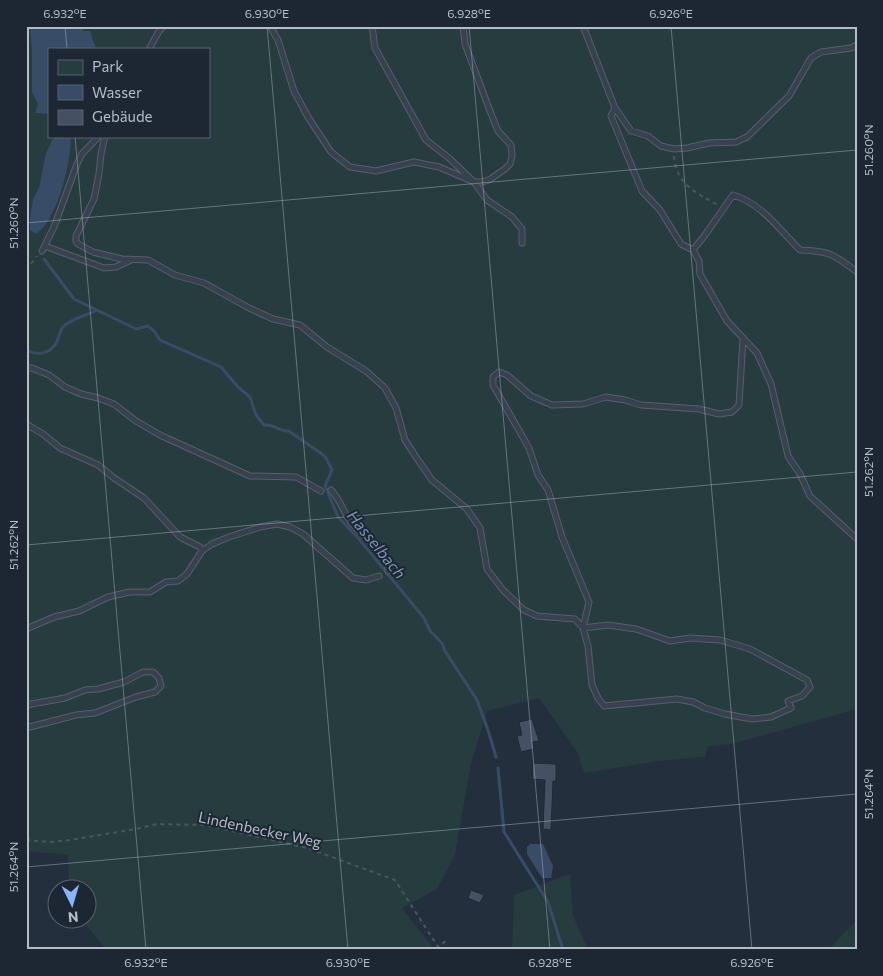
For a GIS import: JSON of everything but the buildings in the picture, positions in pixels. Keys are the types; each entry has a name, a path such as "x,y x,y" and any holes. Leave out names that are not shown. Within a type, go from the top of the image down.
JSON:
{"lane":[{"path":"150,48 164,26"},
{"path":"270,26 278,40 294,91 308,117 331,152 350,167 376,171 414,162 438,167 474,182 489,180 510,164 512,156 511,145 498,130 465,44 464,26"},
{"path":"372,26 375,48 426,140 449,158 474,182 487,200 512,217 522,229 522,243"},
{"path":"583,26 615,108 630,131 648,136 661,146 674,149 709,143 736,142 747,137 789,96 811,58 821,52 851,48 857,45"},
{"path":"615,108 611,116 642,191 660,210 681,244 693,250 698,261 700,274 727,321 758,354 771,384 788,456 800,474 810,496 857,538"},
{"path":"97,138 82,154 77,164 54,227 44,248 104,268 116,267 131,259"},
{"path":"105,138 101,154 100,174 94,199 75,238 78,244 93,252 112,257 148,260 175,275 204,283 273,319 300,325 327,347 366,371 385,388 396,408 406,440 432,480 467,509 480,528 487,569 503,590 524,610 537,616 575,619 584,628"},
{"path":"693,250 706,235 733,195 745,199 764,214 800,250 823,251 836,256 857,272"},
{"path":"584,628 608,625 636,629 670,641 690,638 720,640 750,649 807,680 810,687 802,696 788,701 791,708 771,717 752,719 725,714 705,708 694,702 677,698 604,706 592,684 584,628 589,602 562,537 548,490 538,475 528,448 493,385 493,377 499,372 507,375 531,396 552,405 583,404 606,397 641,405 699,409 719,414 732,412 739,406 743,338"},
{"path":"26,368 32,368 48,375 81,394 114,404 136,421 160,435 250,476 296,477 321,491"},
{"path":"26,424 43,434 60,448 98,465 144,498 180,537 200,547 202,551"},
{"path":"331,490 350,523 385,558 388,570"},
{"path":"26,629 54,617 79,610 108,597 130,592 150,592 166,582 178,581 187,574 202,551 212,544 260,527 277,524 290,527 303,534 354,578 366,580 379,576"},
{"path":"26,705 65,698 85,690 98,689 124,682 143,672 153,672 159,678 160,686 155,692 136,697 95,713 76,715 26,728"}],"path":[{"path":"674,149 680,179 696,193 723,208"},
{"path":"26,270 44,248"},
{"name":"Lindenbecker Weg","path":"26,840 51,842 70,840 128,831 157,824 205,825 307,848 395,880 439,949 446,940"}],"green space":[{"path":"26,26 857,26 857,709 728,745 708,746 705,757 658,761 584,773 578,753 539,698 487,711 471,763 455,855 437,889 402,908 435,950 107,950 89,928 98,928 98,878 69,878 68,855 26,851"},
{"path":"570,874 573,916 590,950 512,950 514,895"},
{"path":"857,920 857,950 826,950 830,948"}],"water":[{"path":"30,26 81,26 84,31 90,31 96,48 48,48 48,114 35,113 38,104 32,92"},
{"path":"54,138 71,138 69,160 57,203 44,227 36,234 30,230 30,219 33,199 39,188 46,153"},
{"path":"530,844 543,844 553,866 551,878 542,878 527,854 527,847"}],"waterway":[{"name":"Hasselbach","path":"44,259 74,299 136,329 148,326 160,340 221,367 238,387 250,397 256,415 264,425 289,431 326,458 332,470 325,486 338,517 359,539 424,618 430,631 442,643 445,651 477,700 496,757"},
{"name":"Hasselbach","path":"26,350 34,353 48,351 56,343 66,324 95,311"},
{"name":"Hasselbach","path":"498,768 504,832 548,902 563,950"}]}
